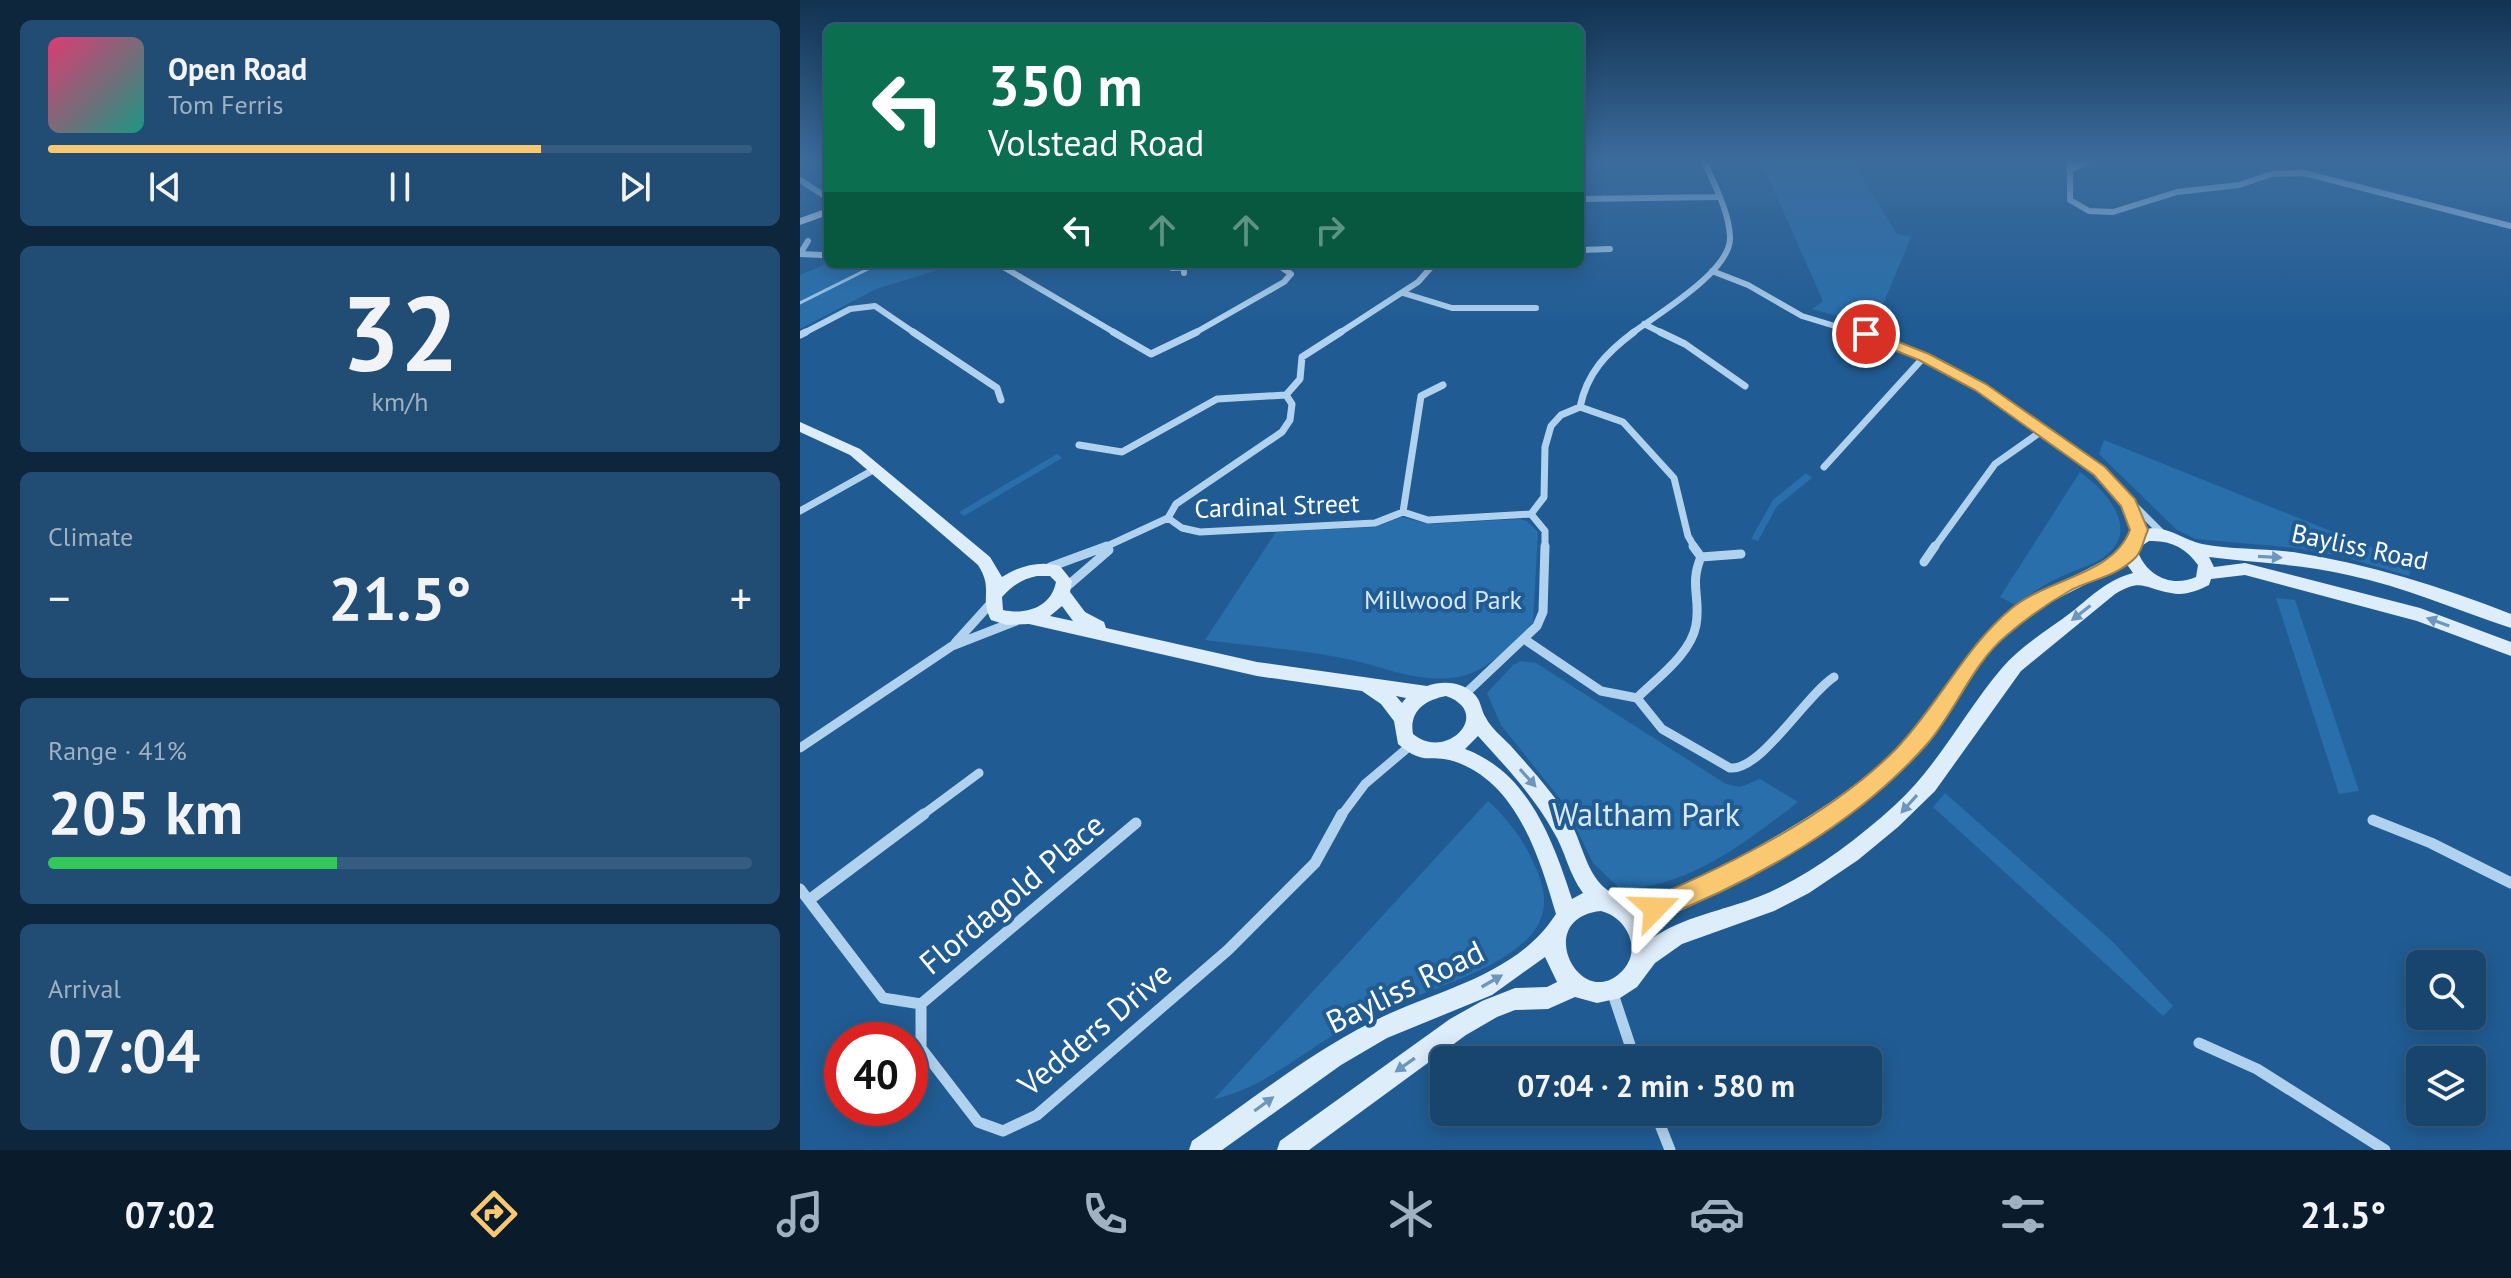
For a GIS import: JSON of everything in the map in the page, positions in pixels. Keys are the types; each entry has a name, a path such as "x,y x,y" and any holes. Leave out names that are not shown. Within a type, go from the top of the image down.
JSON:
{"street":[{"path":"800,222 819,215"},
{"path":"1580,407 1580,390 1608,354 1712,271 1731,241 1723,215"},
{"path":"2468,215 2511,226"},
{"path":"808,241 800,254 822,255"},
{"path":"1584,250 1610,249"},
{"path":"1005,268 1151,354 1163,351 1284,282 1291,274 1283,268"},
{"path":"1172,268 1186,268"},
{"path":"1079,445 1111,453 1122,452 1217,399 1286,395 1298,385 1303,371 1302,357 1311,348 1403,293 1430,268"},
{"path":"1712,271 1748,285 1802,316 1866,334 1924,357 1981,387 2100,471 2129,504 2165,535"},
{"path":"1403,293 1431,306 1458,311 1536,308"},
{"path":"800,335 850,309 875,306 997,388 1001,400"},
{"path":"1644,324 1685,344 1745,386"},
{"path":"1824,467 1924,357"},
{"path":"1403,512 1421,396 1443,385"},
{"path":"984,561 1011,570 1073,564 1112,546 1145,524 1168,518 1176,504 1282,432 1290,420 1292,404 1286,395"},
{"path":"1464,695 1537,626 1543,612 1545,531 1531,514 1544,497 1545,447 1551,426 1561,415 1580,407 1623,422 1674,478 1679,487 1687,540 1701,557"},
{"path":"800,427 855,452 984,561 996,580 994,597 997,615 1257,669 1425,693 1446,689 1464,695 1475,710 1476,720 1467,738 1448,751 1428,753 1411,745 1401,728 1407,708 1425,693"},
{"path":"1924,562 1995,464 2042,431"},
{"path":"800,511 875,469"},
{"path":"2129,504 2139,530 2132,547 2138,569 2147,577"},
{"name":"Cardinal Street","path":"1168,518 1182,528 1200,532 1375,523 1403,512 1428,520 1531,514"},
{"path":"1476,720 1536,788 1563,828 1579,871 1602,901 1624,908 1655,908 1688,895 1786,843 1856,796 1902,758 1932,723 1963,673 1994,634 2025,609 2066,585 2106,570 2146,535 2165,535"},
{"name":"Bayliss Road","path":"2165,535 2193,548 2225,555 2288,557 2340,566 2436,592 2511,621"},
{"path":"800,748 952,646 1050,608 1063,591 1083,576 1112,546"},
{"path":"2193,548 2201,556 2206,574"},
{"path":"1701,557 1741,554"},
{"path":"1637,698 1691,640 1696,624 1690,584 1701,557"},
{"path":"952,646 1010,579 1038,569 1060,574 1063,591 1079,617 1124,641"},
{"name":"Bayliss Road","path":"2147,577 2171,588 2184,588 2203,581 2206,574 2245,569 2420,615 2511,649"},
{"path":"1630,1046 1612,991 1624,984 1641,962 1673,937 1751,911 1804,885 1853,854 1901,814 1950,758 1992,694 2017,664 2081,614 2104,589 2123,580 2147,577"},
{"path":"1524,639 1601,691 1637,698 1650,720 1662,731 1726,768 1742,768 1756,758 1817,685 1834,677"},
{"path":"1357,681 1387,699 1403,718"},
{"name":"Vedders Drive","path":"921,1004 921,1048 978,1122 1003,1131 1037,1115 1228,950 1315,863 1346,807 1365,784 1411,745"},
{"path":"1448,751 1487,768 1514,797 1541,839 1562,925 1557,963 1574,986"},
{"path":"809,900 979,773"},
{"path":"2373,820 2431,843 2511,883"},
{"name":"Flordagold Place","path":"921,1004 1136,823"},
{"path":"800,889 883,998 921,1004"},
{"name":"Bayliss Road","path":"1201,1150 1333,1057 1379,1030 1484,987 1516,967 1577,908 1602,901"},
{"path":"1624,908 1642,931 1641,962"},
{"name":"Bayliss Road","path":"1289,1150 1458,1027 1490,1009 1515,999 1548,998 1574,986 1586,991 1612,991"},
{"path":"2199,1043 2257,1069 2385,1150"},
{"path":"1661,1126 1670,1150"}],"green space":[{"path":"1785,215 1885,215 1897,234 1911,237 1874,326 1812,309 1823,301"},
{"path":"824,265 824,268 945,268 876,289 800,329 800,275"},
{"path":"2104,440 2413,564 2409,576 2345,557 2296,548 2196,539 2177,530 2099,454"},
{"path":"1057,454 1062,458 964,516 959,512"},
{"path":"2080,472 2114,508 2120,531 2117,542 2103,557 2052,581 2016,605 2000,597"},
{"path":"1806,473 1812,478 1777,506 1758,541 1751,539 1773,500"},
{"name":"Millwood Park","path":"1401,517 1429,524 1519,519 1527,521 1538,532 1533,622 1484,667 1453,678 1427,678 1326,655 1205,640 1276,532 1376,527"},
{"path":"2276,598 2295,600 2359,791 2339,794"},
{"name":"Waltham Park","path":"1521,661 1536,663 1726,784 1740,787 1760,779 1798,802 1737,847 1693,872 1645,887 1620,889 1593,863 1565,805 1501,725 1487,693 1513,665"},
{"path":"1945,793 2111,940 2173,1006 2163,1016 1933,807"},
{"name":"Waltham Park","path":"1488,801 1520,838 1542,884 1543,911 1530,936 1490,965 1369,1015 1255,1084 1214,1099"}],"waterway":[{"path":"800,303 870,268"}],"route":[{"path":"1655,908 1688,895 1786,843 1856,796 1902,758 1932,723 1963,673 1994,634 2025,609 2066,585 2106,570 2130,552 2139,530 2129,504 2100,471 1981,387 1924,357 1866,334"}]}
